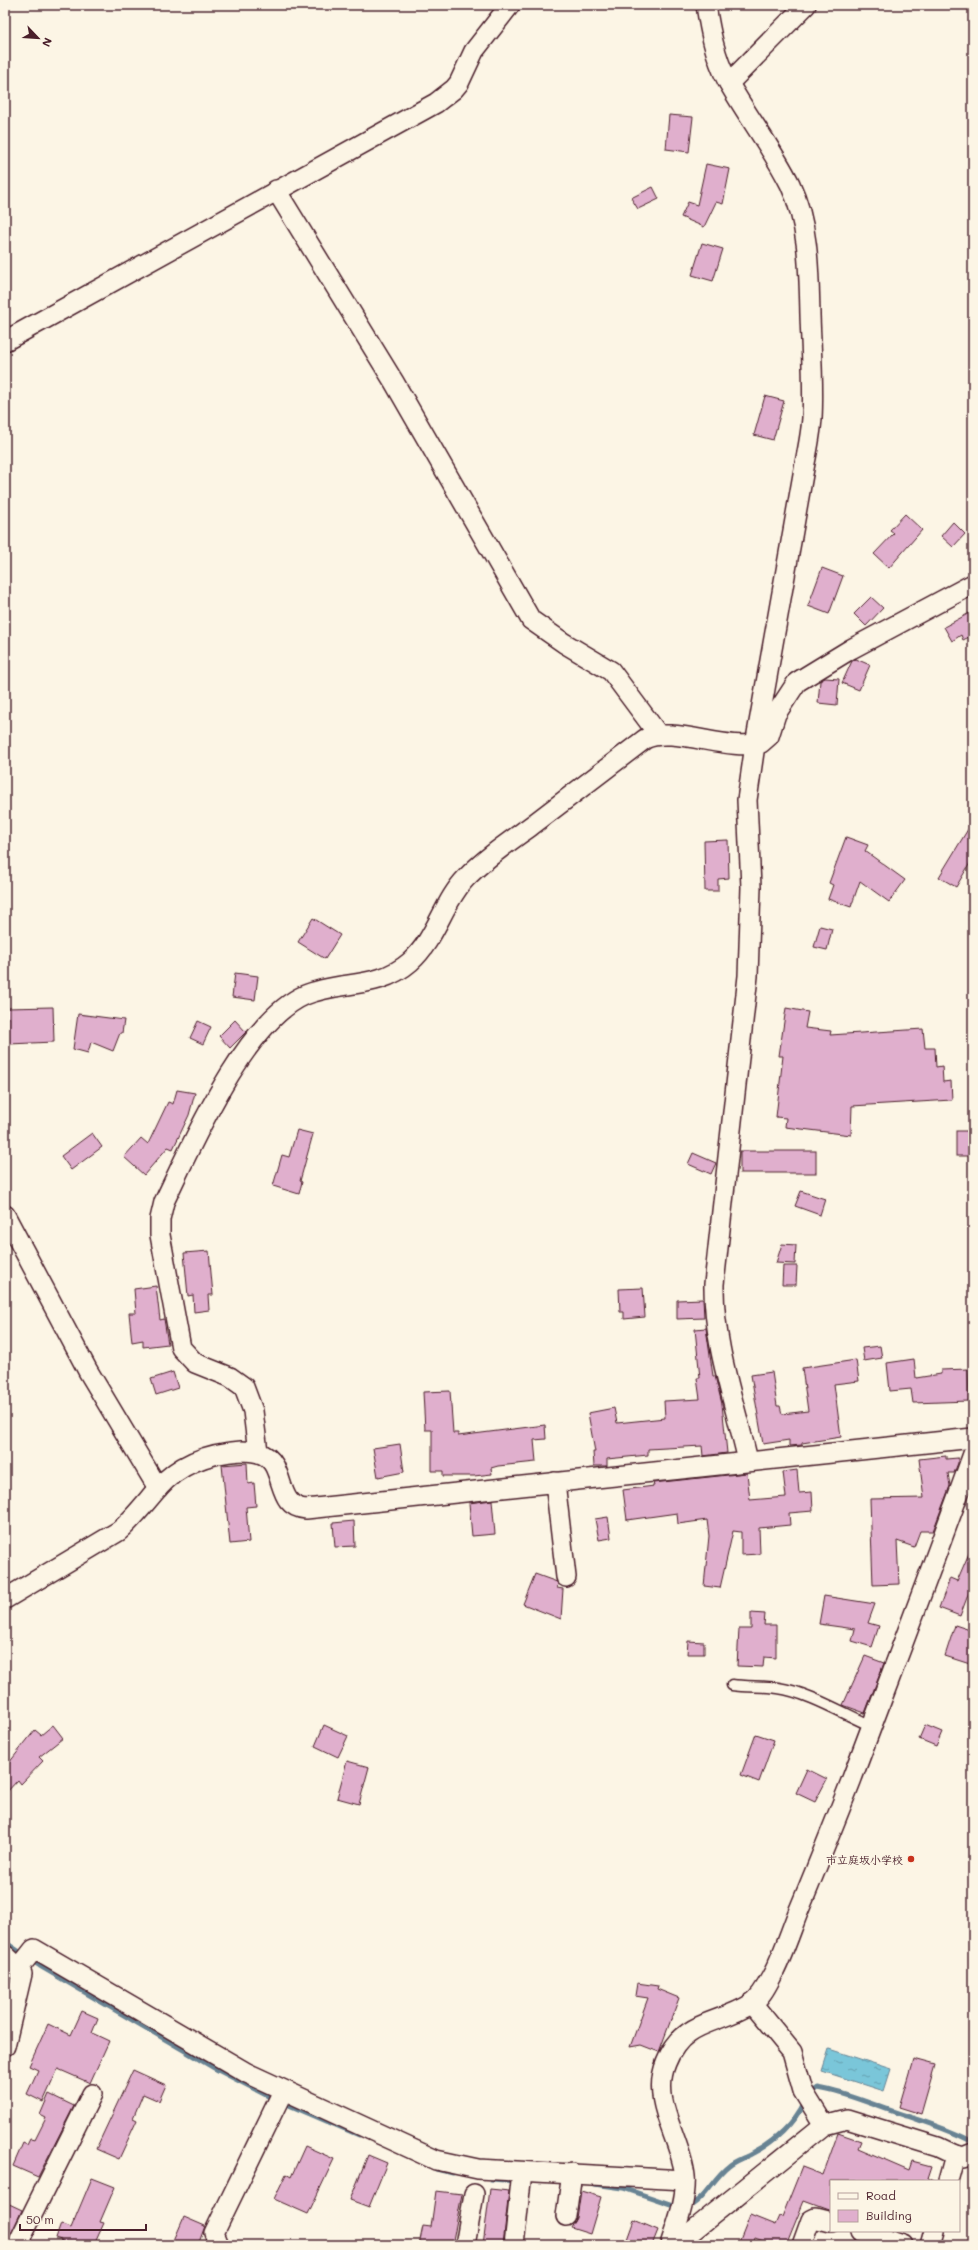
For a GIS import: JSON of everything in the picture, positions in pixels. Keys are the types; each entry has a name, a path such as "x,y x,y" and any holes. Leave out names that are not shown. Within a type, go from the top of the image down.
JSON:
{"street":[{"path":"5,341 436,103 454,89 464,75 474,51 510,5"},
{"path":"706,5 712,38 720,65 729,83 791,185 803,228 809,277 812,418 755,745 748,800 751,887 748,976 718,1250 714,1303 728,1382 748,1461"},
{"path":"729,83 806,5"},
{"path":"276,190 394,382 527,614 541,628 611,670 655,730 656,734"},
{"path":"258,1452 253,1411 244,1387 230,1377 194,1363 182,1348 160,1235 160,1219 164,1202 237,1061 266,1025 298,998 317,991 379,980 407,964 423,947 448,902 472,872 645,739 656,734 663,734 719,743 755,745 761,743 769,736 776,714 797,682 851,649 973,584"},
{"path":"5,1215 88,1371 158,1488"},
{"path":"5,1599 113,1535 133,1518 158,1488 181,1468 206,1456 224,1452 258,1452 265,1455 273,1464 285,1497 298,1509 973,1438"},
{"path":"670,2245 679,2216 685,2187 681,2161 665,2112 662,2089 665,2065 675,2045 691,2031 706,2022 752,2003 762,1994 775,1970 872,1726 973,1454"},
{"path":"554,1482 566,1577"},
{"path":"19,1968 34,1949 226,2062 283,2091 436,2160 478,2169 572,2173 685,2187"},
{"path":"5,1955 19,1968 22,1974 5,2046"},
{"path":"752,2003 792,2052 803,2091 820,2119"},
{"path":"219,2245 214,2233 283,2091"},
{"path":"17,2245 92,2094"},
{"path":"675,2245 820,2119 848,2119 858,2121 964,2154 949,2180"},
{"path":"514,2245 522,2172"},
{"path":"566,2216 572,2173"},
{"path":"465,2245 474,2194"},
{"path":"802,2245 811,2220 815,2218 830,2222"},
{"path":"863,2232 903,2245"},
{"path":"930,2245 934,2232"}],"lane":[{"path":"732,1685 778,1688 872,1726"}],"water":[{"path":"829,2049 891,2069 884,2091 822,2071"}],"building":[{"path":"669,115 693,117 689,152 666,149"},
{"path":"706,164 730,169 723,204 716,202 704,227 681,217 688,202 697,205"},
{"path":"653,187 659,199 638,209 631,198"},
{"path":"702,243 723,249 713,281 692,275"},
{"path":"765,396 784,401 773,440 754,435"},
{"path":"905,514 922,530 889,568 874,554 894,533 890,530"},
{"path":"953,522 965,534 953,547 941,536"},
{"path":"822,568 843,576 829,614 808,606"},
{"path":"871,597 883,608 866,626 854,614"},
{"path":"973,611 973,635 963,640 961,635 952,641 944,627"},
{"path":"856,659 870,665 859,690 842,683 852,661"},
{"path":"825,678 839,679 837,705 818,703 820,681"},
{"path":"973,821 973,858 956,887 939,877"},
{"path":"846,837 868,845 865,851 905,880 889,902 860,881 851,907 828,899 833,885 829,883"},
{"path":"728,840 729,878 718,879 718,891 705,891 704,841"},
{"path":"313,918 340,935 325,959 298,942"},
{"path":"820,926 832,929 827,950 814,947"},
{"path":"235,973 258,976 255,1000 232,997"},
{"path":"53,1007 54,1042 9,1044 7,1008"},
{"path":"786,1008 808,1012 805,1028 831,1031 830,1035 923,1029 925,1048 935,1048 936,1067 942,1066 943,1082 951,1081 952,1100 852,1106 851,1135 785,1127 786,1118 776,1117 783,1056 779,1056"},
{"path":"78,1014 124,1020 122,1033 120,1033 113,1051 91,1042 88,1053 73,1049"},
{"path":"235,1020 246,1032 230,1048 219,1036"},
{"path":"198,1021 211,1027 203,1044 190,1038"},
{"path":"177,1090 195,1093 189,1115 173,1149 168,1147 144,1175 124,1157 141,1138 148,1144 168,1102 173,1104"},
{"path":"297,1130 313,1134 300,1181 302,1182 299,1194 273,1186 282,1155 289,1157"},
{"path":"956,1131 973,1131 973,1156 956,1156"},
{"path":"92,1133 102,1147 71,1170 61,1156"},
{"path":"740,1151 816,1151 816,1173 740,1173"},
{"path":"693,1153 716,1163 711,1174 688,1164"},
{"path":"801,1191 825,1199 820,1215 795,1206"},
{"path":"782,1244 796,1245 795,1264 776,1263"},
{"path":"209,1251 213,1295 208,1295 209,1310 194,1312 193,1295 188,1296 184,1253"},
{"path":"783,1266 797,1266 796,1285 782,1285"},
{"path":"156,1286 160,1320 164,1319 168,1344 143,1347 143,1340 132,1342 129,1313 136,1313 134,1289"},
{"path":"643,1288 645,1317 624,1319 624,1312 620,1312 619,1289"},
{"path":"703,1299 704,1318 677,1319 677,1300"},
{"path":"706,1328 713,1376 715,1376 722,1404 727,1453 703,1456 702,1446 648,1449 648,1455 607,1459 607,1466 594,1466 593,1452 595,1452 588,1413 614,1408 617,1423 665,1418 664,1401 700,1399 697,1378 700,1378 695,1329"},
{"path":"880,1346 882,1358 864,1361 862,1348"},
{"path":"914,1359 916,1378 941,1374 941,1370 968,1369 969,1401 913,1403 911,1389 890,1391 887,1363"},
{"path":"856,1360 859,1381 834,1384 841,1437 802,1443 802,1445 789,1446 789,1440 763,1444 751,1375 772,1372 777,1406 780,1406 782,1414 808,1411 802,1368"},
{"path":"173,1372 178,1388 156,1395 151,1379"},
{"path":"450,1391 453,1433 458,1433 458,1436 545,1425 546,1439 534,1440 536,1462 498,1466 491,1468 492,1474 474,1476 443,1476 443,1471 432,1471 432,1430 425,1430 423,1392"},
{"path":"400,1444 404,1472 378,1477 373,1448"},
{"path":"946,1456 946,1459 958,1458 958,1463 954,1473 948,1473 950,1486 933,1531 920,1531 914,1547 897,1541 899,1584 873,1585 870,1499 924,1498 919,1459"},
{"path":"247,1463 248,1484 254,1483 256,1506 246,1507 249,1542 230,1544 222,1465"},
{"path":"797,1470 799,1493 812,1492 813,1511 789,1513 790,1525 759,1528 760,1554 741,1555 741,1532 733,1531 720,1588 704,1586 709,1536 707,1520 678,1524 677,1513 627,1520 623,1490 654,1486 653,1483 747,1473 750,1500 786,1497 783,1472"},
{"path":"492,1500 495,1534 472,1536 469,1503"},
{"path":"608,1517 611,1538 599,1540 595,1519"},
{"path":"354,1521 355,1546 335,1547 333,1523"},
{"path":"973,1544 973,1582 960,1616 939,1608 950,1578 957,1581"},
{"path":"535,1574 557,1582 557,1588 563,1589 561,1619 523,1604"},
{"path":"824,1596 875,1604 868,1623 879,1626 872,1647 852,1641 855,1629 819,1624"},
{"path":"751,1613 765,1614 764,1625 776,1625 776,1658 764,1657 763,1667 737,1666 739,1629 751,1629"},
{"path":"955,1625 973,1631 973,1665 945,1656"},
{"path":"688,1641 704,1642 704,1654 687,1654"},
{"path":"865,1656 884,1663 865,1713 843,1705"},
{"path":"53,1725 63,1738 39,1757 43,1761 21,1784 18,1780 5,1794 5,1768 35,1730 41,1735"},
{"path":"324,1725 348,1736 338,1757 315,1746"},
{"path":"925,1725 942,1732 936,1746 919,1739"},
{"path":"756,1734 774,1740 759,1782 741,1775"},
{"path":"347,1761 369,1767 359,1804 337,1798"},
{"path":"807,1769 827,1779 815,1802 796,1793"},
{"path":"637,1983 658,1986 657,1989 679,1998 659,2052 641,2045 630,2047 648,1998 635,1996"},
{"path":"82,2011 98,2018 92,2033 109,2041 90,2083 58,2069 43,2102 27,2094 38,2070 29,2066 48,2024 71,2035"},
{"path":"913,2059 935,2065 921,2114 899,2107"},
{"path":"133,2070 166,2085 159,2101 143,2094 133,2118 137,2120 119,2159 96,2149"},
{"path":"49,2094 74,2106 38,2177 13,2166 23,2143 27,2145 30,2139 35,2140 46,2118 40,2115"},
{"path":"838,2133 861,2141 858,2148 909,2170 912,2161 931,2166 927,2178 931,2180 830,2180 830,2211 804,2201 786,2245 774,2245 755,2238 752,2245 738,2245 750,2215 775,2225 779,2216 782,2217 802,2167 823,2175"},
{"path":"305,2146 334,2159 308,2214 274,2199 286,2174 291,2177"},
{"path":"368,2155 387,2163 369,2207 350,2200"},
{"path":"92,2178 115,2187 100,2222 104,2223 94,2245 60,2245 62,2240 56,2238 61,2224 71,2228"},
{"path":"490,2189 509,2191 503,2245 483,2245"},
{"path":"436,2191 462,2194 452,2245 419,2245 423,2226 431,2227"},
{"path":"581,2191 601,2197 590,2234 571,2228 577,2218"},
{"path":"5,2202 22,2210 6,2245 5,2245"},
{"path":"184,2217 205,2226 198,2245 172,2245"},
{"path":"634,2220 658,2230 652,2245 625,2245"}],"waterway":[{"path":"5,1942 40,1966 216,2069 274,2099"},
{"path":"810,2094 818,2088 841,2093 957,2134 973,2142"},
{"path":"282,2102 359,2135"},
{"path":"686,2208 699,2199 729,2166 761,2149 783,2132 795,2118 804,2102"},
{"path":"436,2169 453,2173"},
{"path":"491,2179 517,2181"},
{"path":"594,2184 623,2188 679,2207"}],"place":[{"name":"市立庭坂小学校","path":"911,1859"}]}
